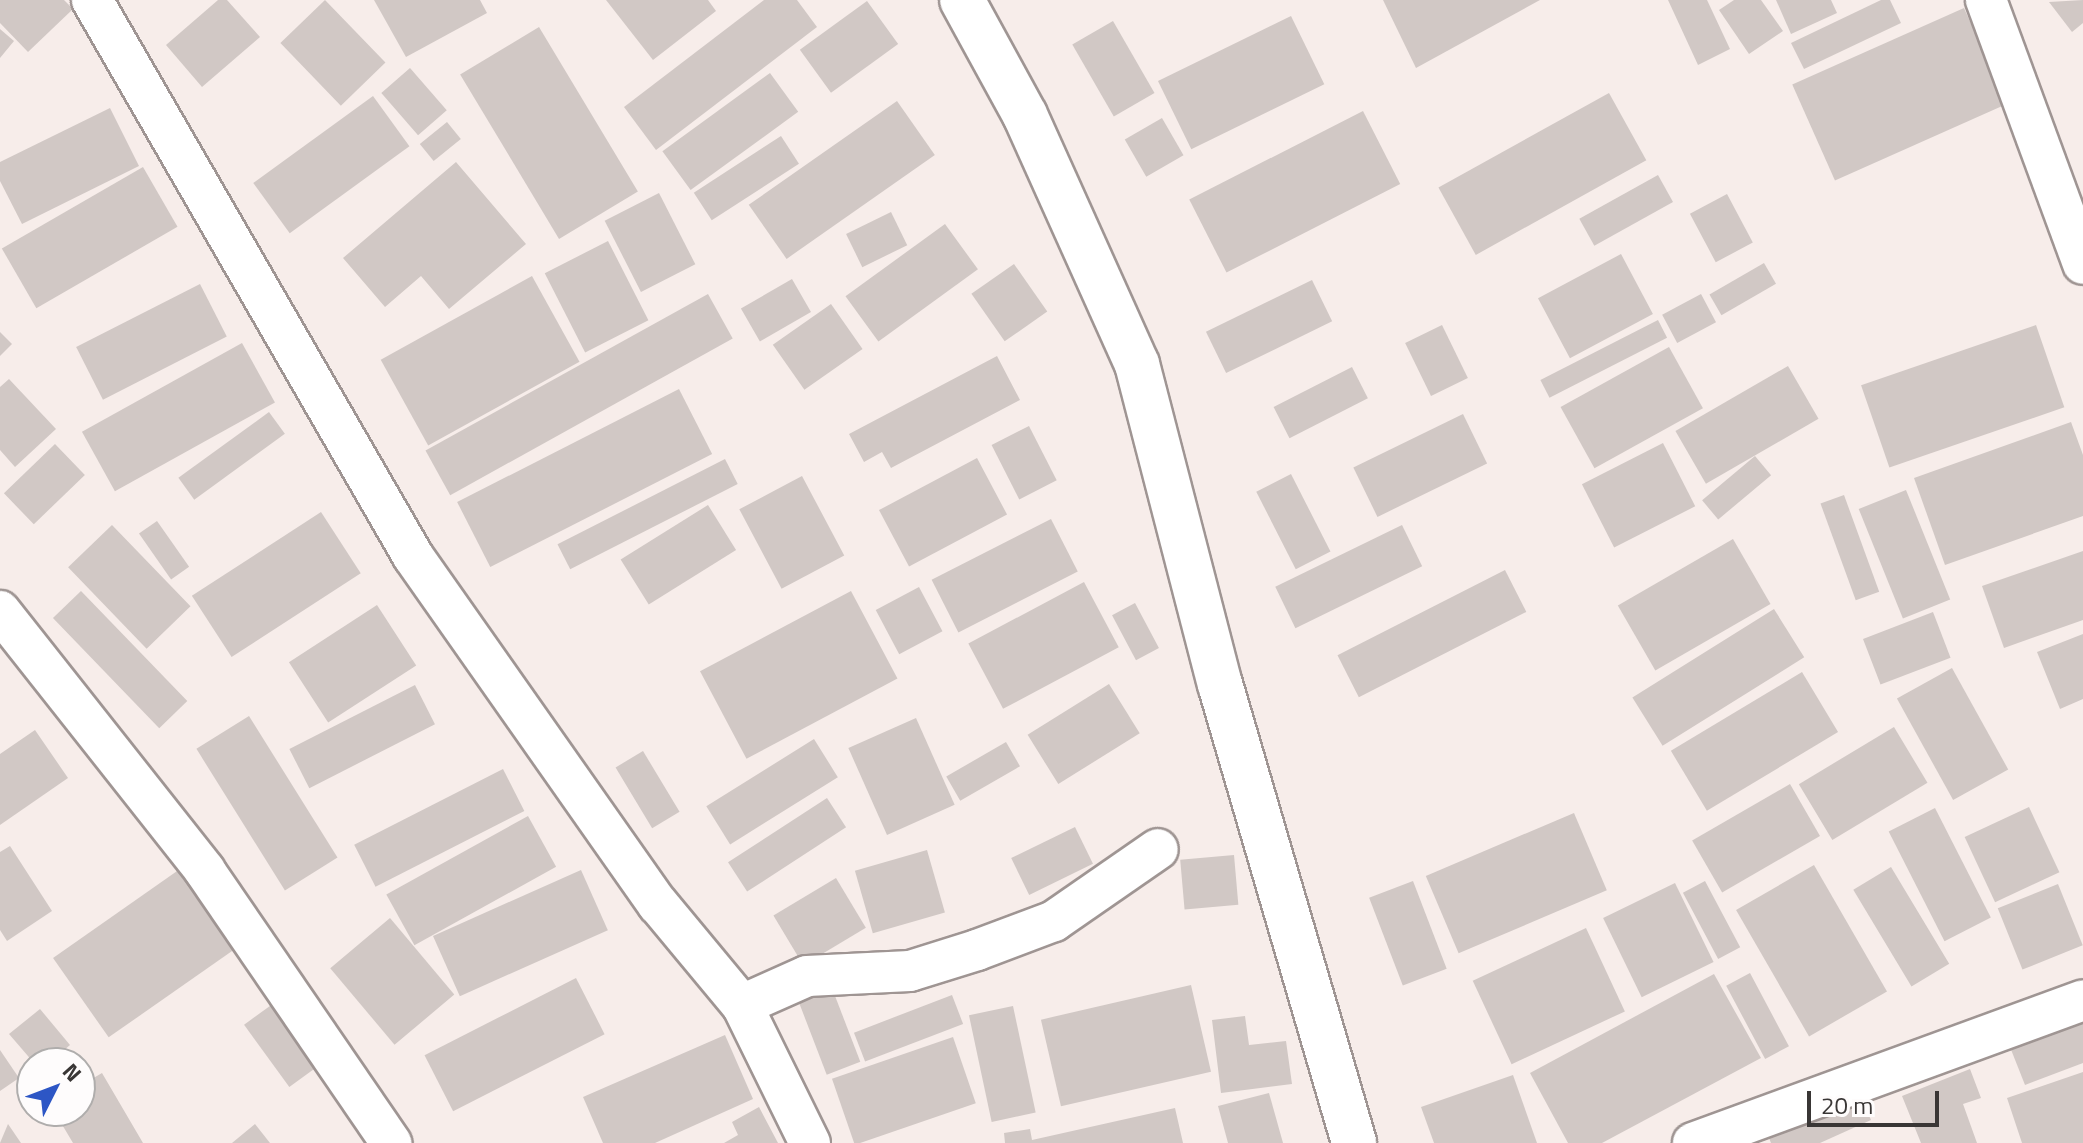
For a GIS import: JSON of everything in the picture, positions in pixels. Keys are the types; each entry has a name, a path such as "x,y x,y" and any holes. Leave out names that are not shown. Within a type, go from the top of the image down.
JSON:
{"main road":[{"path":"962,0 1025,115 1137,364 1220,684 1354,1143"}],"street":[{"path":"92,0 413,556 658,904 742,1005 810,1143"},
{"path":"1986,0 2083,264"},
{"path":"0,611 205,871 391,1143"},
{"path":"742,1005 807,976 910,971 1016,936 1054,921 1158,849"},
{"path":"1693,1143 2083,1000"}],"building":[{"path":"0,0 64,0 73,9 28,52 0,23"},
{"path":"218,0 227,0 260,37 202,87 166,45"},
{"path":"325,0 385,63 341,106 280,43"},
{"path":"374,0 480,0 487,13 406,57"},
{"path":"606,0 708,0 716,11 653,60"},
{"path":"764,0 797,0 817,27 656,150 624,107"},
{"path":"1383,0 1540,0 1416,68"},
{"path":"1668,0 1707,0 1730,49 1698,65"},
{"path":"1734,0 1761,0 1783,31 1749,54 1719,10"},
{"path":"1776,0 1831,0 1837,13 1791,34"},
{"path":"1881,0 1890,0 1901,23 1804,69 1791,43"},
{"path":"2083,0 2083,23 2072,32 2049,2"},
{"path":"867,1 898,44 831,93 800,50"},
{"path":"1964,8 2007,104 1835,180 1792,84"},
{"path":"1291,16 1324,84 1191,149 1158,81"},
{"path":"1113,21 1154,93 1114,116 1072,44"},
{"path":"539,27 638,192 559,239 460,74"},
{"path":"0,29 14,41 0,58"},
{"path":"410,68 447,110 418,135 381,93"},
{"path":"770,73 798,112 691,190 662,151"},
{"path":"1609,93 1646,160 1476,255 1438,188"},
{"path":"373,96 409,146 290,233 253,183"},
{"path":"897,101 935,155 787,259 749,205"},
{"path":"110,108 139,166 22,224 0,181 0,162"},
{"path":"1363,111 1400,184 1226,273 1189,200"},
{"path":"1162,118 1184,155 1146,177 1125,140"},
{"path":"447,122 461,139 434,161 420,144"},
{"path":"781,136 799,164 712,220 694,193"},
{"path":"456,162 526,244 449,309 421,276 385,307 343,258"},
{"path":"143,167 178,227 36,308 2,248"},
{"path":"1658,175 1673,202 1594,246 1579,219"},
{"path":"659,193 695,264 641,292 605,221"},
{"path":"1727,194 1753,243 1716,262 1690,214"},
{"path":"891,212 907,245 862,267 846,234"},
{"path":"945,224 978,269 878,342 845,296"},
{"path":"608,241 648,320 585,353 545,273"},
{"path":"1621,254 1653,314 1570,358 1538,298"},
{"path":"1764,263 1776,284 1721,315 1709,294"},
{"path":"1014,264 1047,312 1005,341 971,294"},
{"path":"532,276 580,362 428,446 381,360"},
{"path":"792,279 811,312 760,341 741,308"},
{"path":"1312,280 1332,321 1226,373 1206,332"},
{"path":"200,284 227,337 103,400 76,347"},
{"path":"708,294 733,339 450,495 425,451"},
{"path":"1701,294 1716,322 1677,343 1662,315"},
{"path":"831,304 863,349 804,390 773,345"},
{"path":"1658,320 1667,338 1549,398 1540,380"},
{"path":"1442,325 1468,378 1431,396 1405,343"},
{"path":"2036,325 2064,407 1889,467 1861,385"},
{"path":"0,332 12,344 0,356"},
{"path":"242,343 275,402 115,491 82,432"},
{"path":"1669,347 1703,408 1594,468 1561,407"},
{"path":"997,356 1020,400 891,468 882,452 864,462 849,434"},
{"path":"1788,366 1818,419 1706,484 1675,431"},
{"path":"1352,367 1368,398 1289,438 1274,407"},
{"path":"9,379 56,429 15,467 0,450 0,387"},
{"path":"679,389 712,454 490,567 457,502"},
{"path":"269,412 285,434 194,500 178,478"},
{"path":"1463,414 1487,463 1377,517 1353,467"},
{"path":"2071,422 2083,455 2083,516 1945,565 1914,478"},
{"path":"1029,426 1057,480 1019,499 992,445"},
{"path":"1663,443 1695,506 1614,548 1582,484"},
{"path":"55,444 85,475 34,524 4,493"},
{"path":"1755,456 1771,475 1718,520 1702,500"},
{"path":"977,458 1007,515 909,567 879,510"},
{"path":"725,459 738,484 570,569 557,544"},
{"path":"1291,474 1330,552 1296,569 1256,492"},
{"path":"802,476 844,555 782,589 739,509"},
{"path":"1906,490 1950,599 1903,619 1859,509"},
{"path":"1844,495 1879,592 1856,600 1821,504"},
{"path":"708,505 736,550 649,605 621,560"},
{"path":"321,512 361,573 232,657 192,596"},
{"path":"1051,519 1078,572 958,632 932,580"},
{"path":"157,521 189,567 171,579 139,534"},
{"path":"112,525 190,606 147,649 68,567"},
{"path":"1402,525 1422,566 1295,628 1275,587"},
{"path":"1733,539 1770,604 1655,670 1618,606"},
{"path":"2083,551 2083,620 2004,648 1982,586"},
{"path":"1505,570 1526,612 1359,697 1337,655"},
{"path":"1084,582 1119,647 1003,709 968,644"},
{"path":"919,587 942,631 899,654 876,610"},
{"path":"81,591 187,701 159,728 53,618"},
{"path":"851,591 897,678 746,759 700,671"},
{"path":"1135,603 1159,648 1136,660 1112,615"},
{"path":"377,605 416,665 328,723 289,662"},
{"path":"1774,609 1804,657 1663,746 1632,697"},
{"path":"1933,612 1951,658 1881,685 1863,639"},
{"path":"2083,634 2083,699 2060,709 2037,652"},
{"path":"1952,668 2008,769 1953,800 1897,699"},
{"path":"1802,672 1838,732 1707,811 1671,751"},
{"path":"1109,684 1140,733 1058,784 1028,735"},
{"path":"415,685 435,724 309,788 289,749"},
{"path":"249,716 337,858 285,890 196,749"},
{"path":"916,718 955,805 887,835 848,748"},
{"path":"1894,727 1927,783 1832,840 1799,784"},
{"path":"35,730 68,778 0,825 0,754"},
{"path":"814,739 838,777 730,844 706,806"},
{"path":"1006,742 1020,766 960,801 946,776"},
{"path":"643,751 680,812 652,828 616,767"},
{"path":"503,769 524,811 376,887 354,845"},
{"path":"1790,784 1820,836 1722,892 1692,840"},
{"path":"827,798 846,827 747,892 728,862"},
{"path":"2029,807 2059,872 1995,902 1965,837"},
{"path":"1935,808 1991,918 1945,941 1889,832"},
{"path":"1574,813 1607,890 1459,953 1426,876"},
{"path":"528,816 556,867 414,945 386,895"},
{"path":"1075,827 1093,864 1029,895 1011,858"},
{"path":"10,846 52,911 7,941 0,930 0,852"},
{"path":"927,850 945,912 873,933 855,871"},
{"path":"1234,855 1238,905 1185,910 1180,860"},
{"path":"1814,865 1887,991 1809,1036 1736,910"},
{"path":"1891,867 1949,964 1911,987 1853,890"},
{"path":"180,869 236,948 109,1037 53,958"},
{"path":"581,870 608,930 460,996 433,936"},
{"path":"836,878 866,928 803,965 773,916"},
{"path":"1413,881 1447,969 1403,986 1369,898"},
{"path":"1705,881 1740,947 1718,959 1683,893"},
{"path":"1675,883 1714,962 1642,997 1603,918"},
{"path":"2058,884 2083,945 2022,970 1998,908"},
{"path":"390,918 454,995 395,1045 330,968"},
{"path":"1586,928 1625,1011 1512,1064 1473,981"},
{"path":"1750,973 1789,1046 1765,1059 1726,986"},
{"path":"1714,974 1761,1058 1602,1143 1568,1143 1530,1073"},
{"path":"827,975 860,1062 827,1075 793,988"},
{"path":"576,978 605,1034 453,1111 425,1055"},
{"path":"1191,985 1211,1072 1061,1106 1041,1020"},
{"path":"952,995 963,1024 865,1062 854,1033"},
{"path":"274,1003 319,1065 289,1087 244,1025"},
{"path":"1013,1006 1036,1113 992,1122 969,1015"},
{"path":"40,1009 70,1045 20,1047 9,1034"},
{"path":"1245,1016 1249,1045 1286,1041 1292,1084 1221,1093 1212,1020"},
{"path":"2083,1020 2083,1063 2025,1085 2010,1047"},
{"path":"725,1035 753,1099 655,1143 603,1143 583,1097"},
{"path":"953,1037 976,1103 854,1143 832,1079"},
{"path":"0,1050 16,1074 16,1080 0,1091"},
{"path":"1970,1069 1981,1098 1963,1104 1977,1143 1921,1143 1902,1096"},
{"path":"2083,1072 2083,1143 2022,1143 2007,1098"},
{"path":"102,1073 143,1143 73,1143 64,1127 96,1127 96,1077"},
{"path":"1513,1075 1537,1143 1434,1143 1421,1107"},
{"path":"1856,1086 1871,1120 1820,1143 1771,1143 1765,1128"},
{"path":"1269,1093 1283,1143 1228,1143 1218,1106"},
{"path":"759,1107 778,1143 724,1143 738,1135 732,1122"},
{"path":"1175,1108 1183,1143 1005,1143 1004,1133 1030,1129 1032,1140"},
{"path":"8,1124 21,1143 0,1143"},
{"path":"255,1124 270,1143 232,1143"}]}
